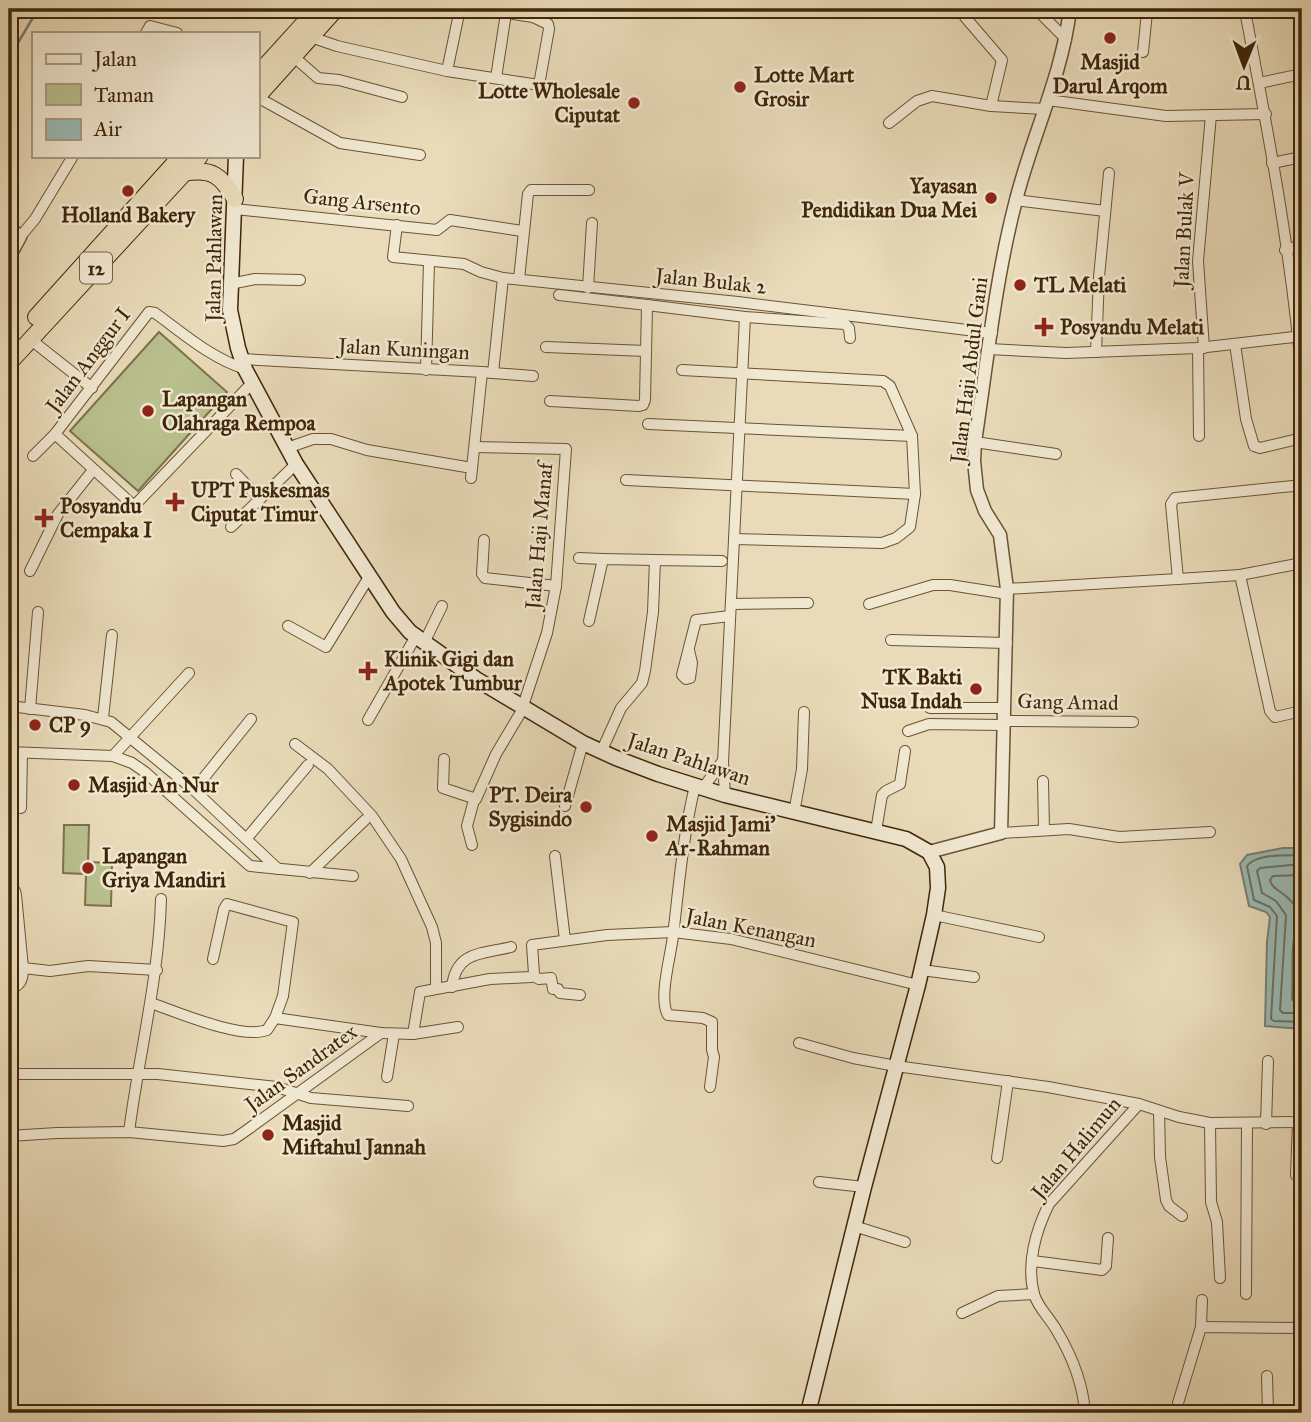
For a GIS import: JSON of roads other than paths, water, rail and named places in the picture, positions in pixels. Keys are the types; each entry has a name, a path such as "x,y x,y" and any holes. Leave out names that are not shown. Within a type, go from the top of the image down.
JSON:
{"highway":[{"path":"259,73 317,9"},
{"path":"259,95 336,9"},
{"name":"12","path":"9,347 179,158"},
{"name":"12","path":"9,363 198,158"},
{"path":"183,173 198,170 215,174 225,182 235,204"}],"main road":[{"name":"Jalan Pahlawan","path":"236,158 230,310 243,364 296,464 393,612 420,640 476,679 583,743 658,774 699,787 794,813 876,831 916,843 929,852"},
{"path":"808,1413 934,915 938,877 929,852"}],"street":[{"path":"447,71 460,9"},
{"path":"311,37 337,46 447,71 537,86 540,83 550,26 535,13 506,13 482,9"},
{"path":"1036,9 1066,39"},
{"path":"1070,9 1216,9"},
{"name":"Jalan Haji Abdul Gani","path":"1001,833 1007,591 1000,535 985,511 978,491 974,461 975,442 1004,246 1066,39 1070,9"},
{"path":"1243,10 1266,114 1300,336 1302,380"},
{"path":"1143,52 1152,11"},
{"path":"496,78 506,13"},
{"path":"965,17 1002,60 991,106"},
{"path":"148,30 167,32"},
{"path":"293,57 318,78 339,80 401,97"},
{"path":"1259,83 1302,74"},
{"path":"889,123 924,97 932,96 991,106 1047,105 1166,116 1266,114"},
{"path":"259,98 340,144 419,155"},
{"name":"Jalan Bulak V","path":"1199,436 1199,249 1211,115"},
{"path":"1272,163 1302,157"},
{"path":"9,257 73,158"},
{"path":"1096,352 1099,277 1109,173"},
{"path":"519,279 526,197 531,190 589,190"},
{"path":"1016,200 1105,211"},
{"name":"Gang Arsento","path":"235,204 437,230 450,220 522,231"},
{"path":"587,288 592,223"},
{"name":"Jalan Bulak 2","path":"397,225 393,257 464,264 503,278 738,302 992,333"},
{"path":"9,228 20,237"},
{"path":"1285,250 1302,245"},
{"path":"426,370 429,262"},
{"path":"503,278 488,372 533,376"},
{"path":"230,284 255,279 300,280"},
{"path":"559,295 745,317 845,324 849,328 850,338"},
{"path":"550,401 643,405 647,305"},
{"name":"Jalan Anggur I","path":"243,364 230,364 201,348 151,312 55,434 131,506 137,505 252,383"},
{"path":"725,795 723,762 745,317"},
{"path":"989,349 1066,353 1201,348 1300,336"},
{"path":"30,339 92,388"},
{"path":"1235,344 1246,419 1254,446 1260,448 1302,438"},
{"path":"546,347 646,351"},
{"name":"Jalan Kuningan","path":"243,364 488,372 472,473 367,450 331,439 313,439 287,448"},
{"path":"682,370 887,382 912,436 915,494 910,527 896,538 882,543 734,539"},
{"path":"648,424 912,436"},
{"path":"33,456 55,434"},
{"path":"975,442 1056,454"},
{"name":"Jalan Haji Manaf","path":"472,845 467,826 474,800 496,754 524,706 547,633 556,586 566,449 475,447"},
{"path":"231,527 296,464"},
{"path":"30,571 58,514 93,470"},
{"path":"236,474 260,499"},
{"path":"626,480 915,494"},
{"path":"1178,579 1172,499 1293,486 1301,488 1302,491"},
{"path":"484,540 482,574 485,578 556,586"},
{"path":"579,558 722,561"},
{"path":"589,621 603,559"},
{"path":"602,750 621,708 642,683 653,612 655,560"},
{"path":"869,604 933,585 1007,591 1240,575 1302,562"},
{"path":"1240,575 1270,711 1275,717 1302,711"},
{"path":"288,626 326,647 369,577"},
{"path":"731,604 808,603"},
{"path":"368,720 442,606"},
{"path":"30,709 38,612"},
{"path":"689,650 696,620 730,616"},
{"path":"103,718 112,635"},
{"path":"891,640 1007,643"},
{"path":"113,757 189,673"},
{"path":"9,706 103,718 115,724 194,790 278,869"},
{"path":"930,708 1003,718"},
{"path":"794,813 802,769 804,712"},
{"path":"908,731 929,724 1003,718"},
{"name":"Gang Amad","path":"1003,718 1133,722"},
{"path":"194,790 251,719"},
{"path":"565,806 583,743"},
{"path":"295,744 328,769 372,816 401,859 432,927 436,943 436,988"},
{"path":"876,831 882,795 900,784 905,751"},
{"path":"9,752 113,757 132,762 250,866 353,876"},
{"path":"21,808 22,753"},
{"path":"444,759 443,788 474,800"},
{"path":"710,1087 714,1057 712,1023 703,1018 668,1015 665,1011 665,990 679,879 699,787 723,762"},
{"path":"247,838 308,765"},
{"path":"1043,781 1044,830"},
{"path":"310,873 365,820"},
{"path":"929,852 1001,833 1069,829 1119,836 1210,832"},
{"path":"555,856 565,940"},
{"path":"9,887 16,895 23,968 20,983 9,988"},
{"path":"129,1132 136,1072 157,970 162,899"},
{"path":"151,1003 248,1033 267,1030 275,1018 283,996 293,922 227,904 212,959"},
{"path":"934,915 1039,937"},
{"name":"Jalan Kenangan","path":"533,976 532,945 607,935 673,932 732,939 918,985"},
{"path":"452,987 455,970 465,959 511,947"},
{"path":"23,968 50,971 76,965 157,970"},
{"path":"922,970 974,977"},
{"path":"413,1034 418,995 422,991 491,979 533,976 551,978 553,989 558,989 559,993 580,995"},
{"name":"Jalan Sandratex","path":"275,1018 381,1033"},
{"path":"381,1033 413,1034 458,1027"},
{"name":"Jalan Sandratex","path":"9,1136 129,1132 214,1141 228,1140 247,1130 381,1033"},
{"path":"387,1077 394,1034"},
{"path":"799,1043 853,1058 896,1066 1009,1080 1139,1104 1209,1123 1300,1122 1296,1175"},
{"path":"1266,1124 1268,1061"},
{"path":"9,1074 136,1072 277,1087 311,1098 408,1106"},
{"path":"997,1158 1009,1080"},
{"name":"Jalan Halimun","path":"1034,1294 1033,1261 1036,1235 1049,1204 1139,1104"},
{"path":"1159,1111 1160,1157 1166,1199 1169,1206 1182,1216"},
{"path":"1209,1123 1211,1202 1217,1223 1220,1278"},
{"path":"1247,1124 1247,1294"},
{"path":"819,1182 864,1187"},
{"path":"854,1226 905,1242"},
{"path":"1033,1261 1102,1270 1106,1266 1108,1238"},
{"path":"962,1313 998,1296 1034,1294 1057,1330 1079,1378 1085,1413"},
{"path":"1178,1413 1178,1403 1201,1327 1202,1300"},
{"path":"1201,1327 1302,1328"},
{"path":"1267,1376 1268,1413"}],"water":[{"path":"1283,848 1302,848 1302,1029 1265,1026 1270,917 1266,912 1249,906 1240,864 1247,855"}],"waterway":[{"path":"9,58 38,9"}],"place":[{"name":"Masjid Darul Arqom","path":"1110,38"},
{"name":"Lotte Mart Grosir","path":"740,87"},
{"name":"Lotte Wholesale Ciputat","path":"634,103"},
{"name":"Holland Bakery","path":"128,191"},
{"name":"Yayasan Pendidikan Dua Mei","path":"991,198"},
{"name":"TL Melati","path":"1020,285"},
{"name":"Posyandu Melati","path":"1044,327"},
{"name":"Lapangan Olahraga Rempoa","path":"148,411"},
{"name":"UPT Puskesmas Ciputat Timur","path":"175,502"},
{"name":"Posyandu Cempaka I","path":"44,518"},
{"name":"Klinik Gigi dan Apotek Tumbur","path":"368,671"},
{"name":"TK Bakti Nusa Indah","path":"976,689"},
{"name":"CP 9","path":"35,725"},
{"name":"Masjid An Nur","path":"74,785"},
{"name":"PT. Deira Sygisindo","path":"586,807"},
{"name":"Masjid Jami' Ar-Rahman","path":"652,836"},
{"name":"Lapangan Griya Mandiri","path":"88,868"},
{"name":"Masjid Miftahul Jannah","path":"268,1135"}]}
